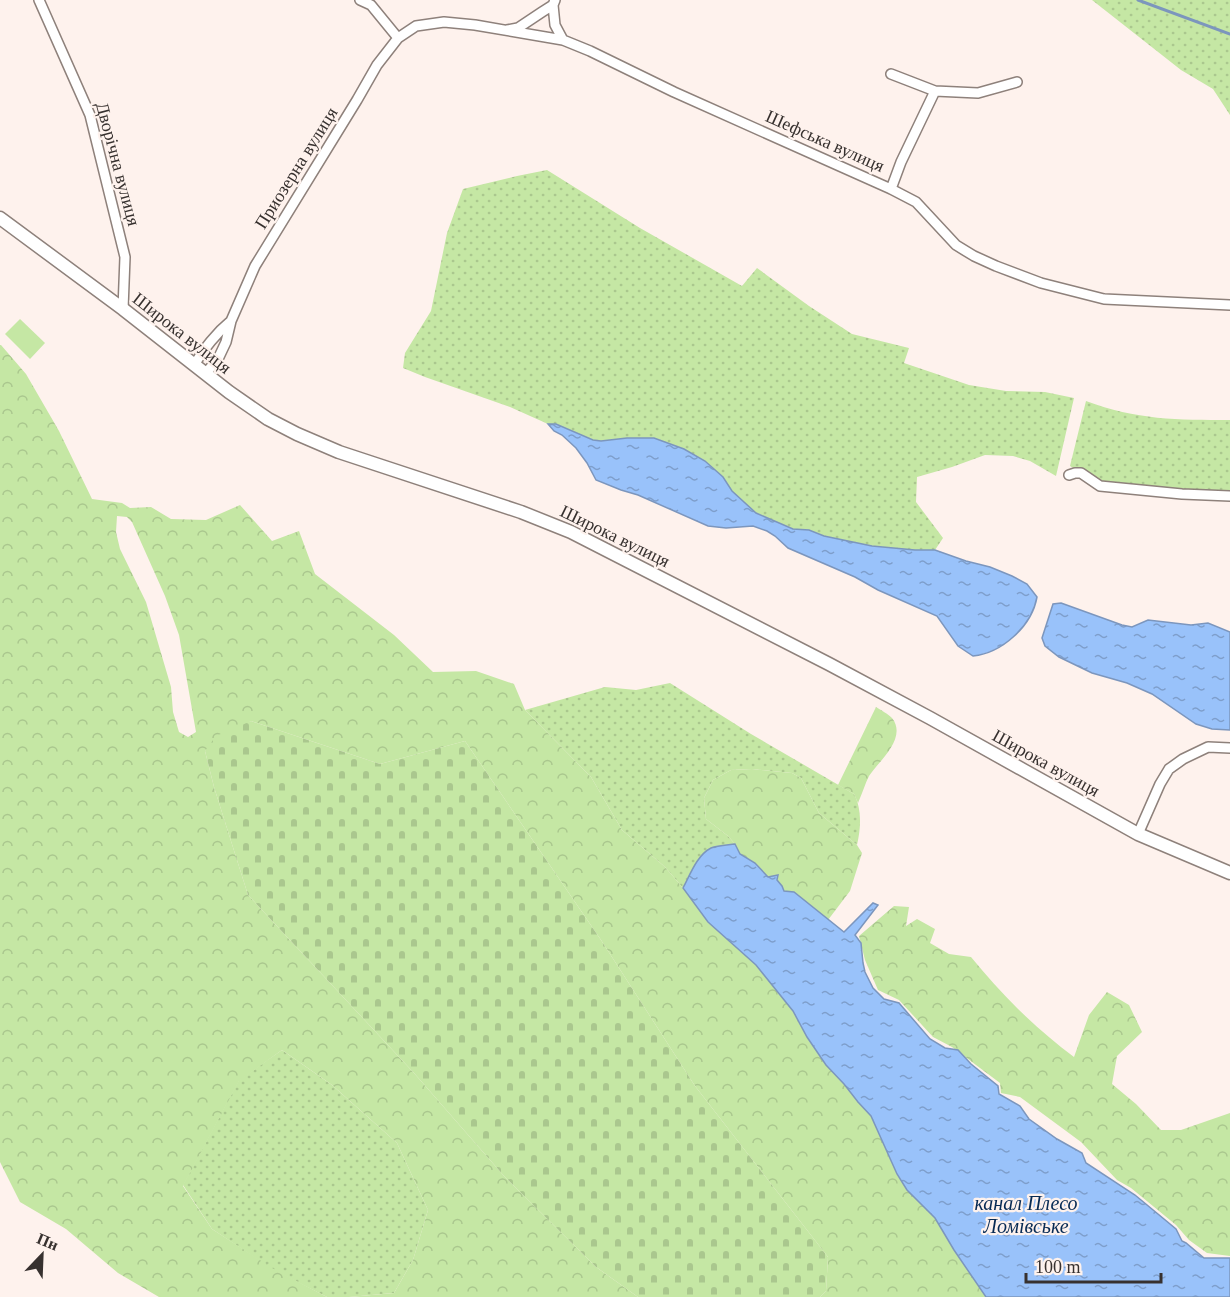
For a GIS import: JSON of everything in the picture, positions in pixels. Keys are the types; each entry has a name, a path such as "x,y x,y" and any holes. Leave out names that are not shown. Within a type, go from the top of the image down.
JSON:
{"main road":[{"name":"Широка вулиця","path":"0,218 268,419 339,452 521,512 571,532 840,669 1138,834 1230,873"}],"street":[{"name":"Дворічна вулиця","path":"39,0 90,115 125,258 123,309"},
{"path":"360,0 370,5 398,38"},
{"path":"504,31 518,28 554,2"},
{"path":"554,2 555,25 563,40"},
{"name":"Шефська вулиця","path":"398,38 416,26 444,22 563,40 916,202 956,245 996,266 1041,283 1104,299 1230,304"},
{"name":"Приозерна вулиця","path":"205,374 218,359 226,342 231,321 255,266 377,65 398,38"},
{"path":"891,74 935,91 978,93 1017,82"},
{"path":"891,189 901,162 935,91"},
{"path":"194,365 207,344 231,321"},
{"path":"1069,475 1081,472 1100,486 1230,496"},
{"path":"1138,834 1169,769 1208,747 1230,748"}],"green space":[{"path":"1092,0 1230,0 1230,115 1213,89 1181,70"},
{"path":"547,170 640,228 742,286 757,268 852,334 909,348 904,363 969,385 1006,391 1045,392 1074,398 1056,476 1030,461 1013,456 985,455 917,477 916,502 943,538 935,550 872,546 824,536 809,530 793,529 756,513 705,461 684,449 627,438 593,440 556,424 548,424 510,407 403,368 405,353 431,311 447,233 463,189"},
{"path":"20,319 45,343 30,359 5,334"},
{"path":"1,345 26,374 59,431 92,499 122,503 130,508 151,507 171,519 206,520 240,505 272,541 299,531 315,574 394,635 433,672 476,671 514,684 525,710 591,777 622,830 665,867 708,922 756,965 793,1011 826,1065 871,1116 897,1174 907,1190 935,1218 986,1297 820,1297 826,1291 828,1257 695,1086 601,940 465,741 380,764 251,721 205,751 248,895 414,1073 504,1176 596,1267 638,1297 349,1297 394,1293 413,1260 428,1210 397,1143 332,1085 282,1050 239,1081 183,1186 212,1229 272,1268 327,1297 159,1297 118,1273 66,1229 20,1202 0,1162","holes":["117,516 127,517 132,522 165,596 179,635 196,732 188,737 179,732 173,712 171,687 146,602 120,549 116,532"]},
{"path":"1086,401 1140,415 1175,419 1230,420 1230,494 1099,484 1070,466"},
{"path":"670,683 751,734 854,794 860,819 857,845 819,813 801,778 792,773 752,769 731,770 713,780 704,798 706,819 735,844 713,847 692,872 683,888 665,867 622,830 591,777 525,710 605,687 636,690"},
{"path":"876,707 892,718 896,726 896,734 890,749 869,776 858,803 854,794 838,785"},
{"path":"251,721 380,764 465,741 601,940 695,1086 828,1257 826,1291 820,1297 638,1297 596,1267 504,1176 414,1073 248,895 205,751 216,736"},
{"path":"752,769 792,773 801,778 819,813 857,845 862,853 850,891 828,920 794,892 784,891 776,880 768,877 755,863 740,854 728,836 706,819 704,798 713,780 731,770"},
{"path":"894,906 909,907 906,926 917,919 935,929 930,943 949,954 971,957 1020,1010 1074,1057 1089,1015 1107,992 1129,1005 1142,1032 1117,1056 1112,1084 1136,1104 1161,1130 1181,1130 1230,1113 1230,1256 1207,1253 1189,1240 1176,1225 1131,1188 1117,1180 1081,1142 1020,1097 1001,1093 1000,1083 952,1047 933,1037 899,1000 878,990 865,960 859,936"},
{"path":"282,1050 332,1085 397,1143 428,1210 413,1260 394,1293 327,1297 272,1269 212,1229 183,1185 239,1080"}],"water":[{"path":"548,424 556,424 593,440 654,438 684,449 705,461 723,477 732,491 756,513 793,529 809,530 824,536 872,546 935,550 990,567 1027,584 1037,597 1034,608 1022,628 1005,644 995,650 973,656 958,646 937,616 788,548 767,531 753,526 726,528 708,526 638,495 596,480 576,448"},
{"path":"1061,603 1132,627 1148,620 1191,625 1208,623 1230,632 1230,730 1212,729 1196,724 1152,694 1127,683 1092,673 1059,657 1045,646 1042,638 1053,604"},
{"name":"канал Плесо Ломівське","path":"735,844 740,854 755,863 768,877 778,875 777,880 784,891 794,892 844,932 873,903 878,905 855,935 861,943 865,972 873,988 884,999 899,1003 930,1039 945,1048 958,1050 998,1086 999,1094 1020,1106 1029,1119 1057,1139 1082,1153 1086,1163 1135,1195 1176,1229 1182,1241 1204,1258 1230,1258 1230,1297 986,1297 935,1218 907,1190 897,1174 871,1116 826,1065 793,1011 756,965 708,922 683,888 694,866 706,851 717,846"}],"waterway":[{"path":"1138,0 1230,34"}]}
